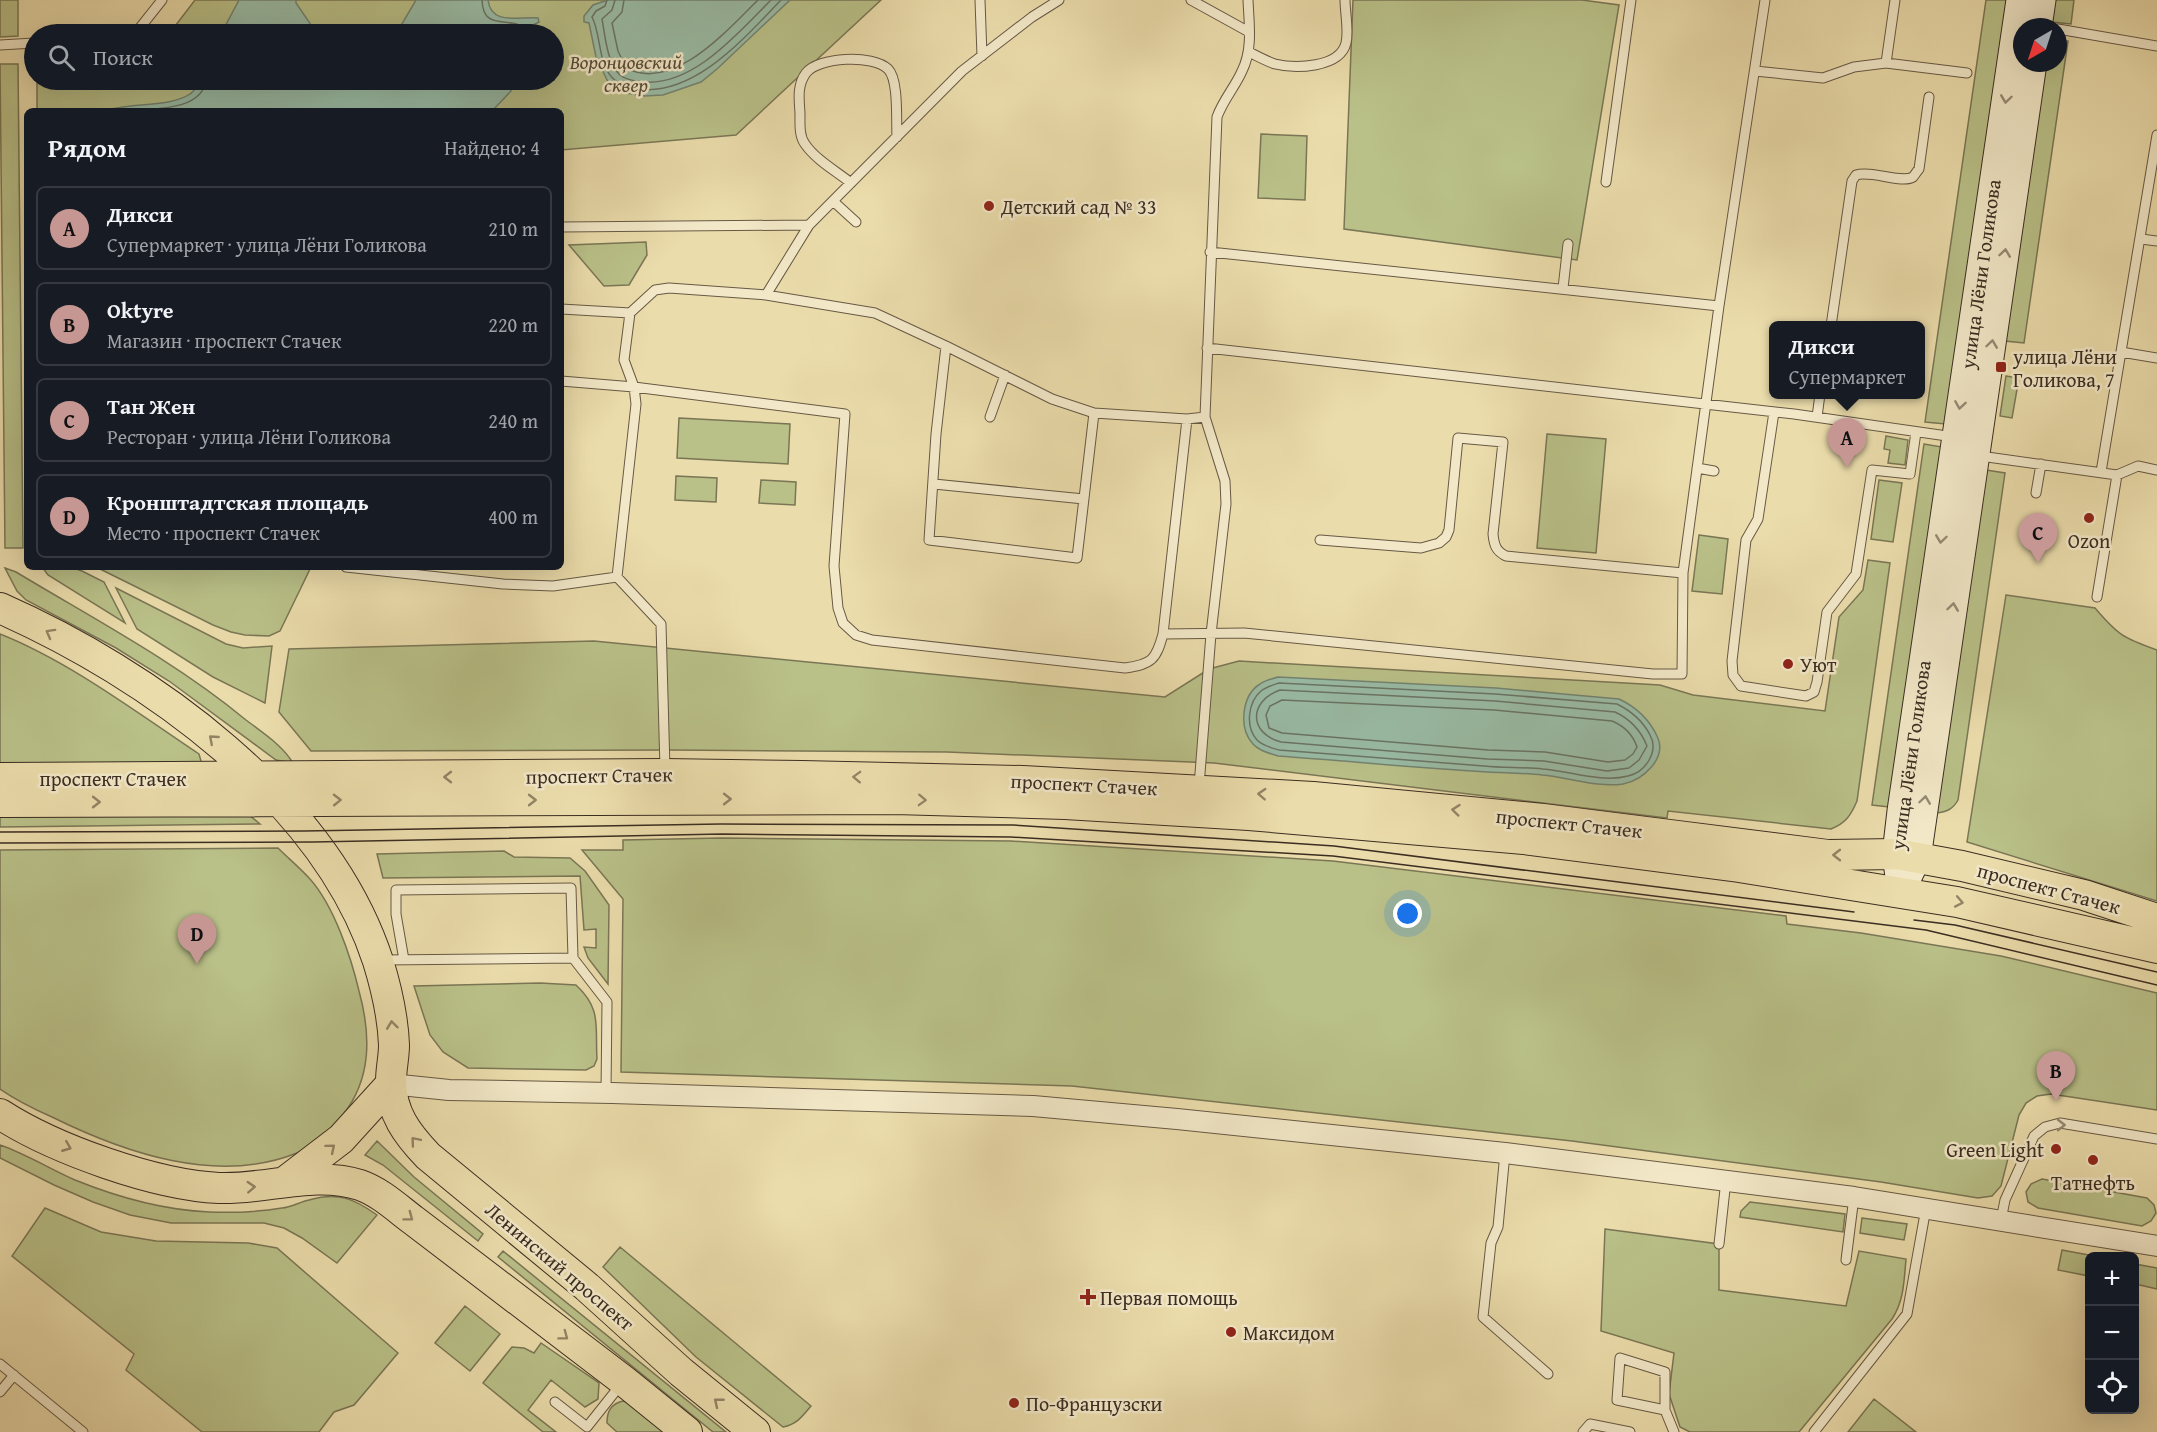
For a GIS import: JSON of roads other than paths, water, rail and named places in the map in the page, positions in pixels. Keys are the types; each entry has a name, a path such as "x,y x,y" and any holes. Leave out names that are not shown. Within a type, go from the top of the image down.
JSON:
{"main road":[{"name":"Ленинский проспект","path":"0,607 106,664 159,698 206,733 257,777 304,831 332,869 390,960 390,1010 394,1045 391,1084 398,1118 413,1140 428,1156 587,1287 681,1372 755,1432"},
{"name":"проспект Стачек","path":"0,778 665,774 1023,781 1313,797 1543,819 1828,855 1906,856 1962,866 2084,895 2157,919"},
{"name":"проспект Стачек","path":"0,802 895,799 1076,804 1306,820 1524,839 1751,869 1901,892 2049,922 2157,948"},
{"path":"284,1183 341,1139 391,1084"},
{"path":"5,1120 113,1165 161,1179 218,1188 254,1187 306,1179 360,1185 378,1194 624,1381 687,1432"}],"street":[{"name":"улица Лёни Голикова","path":"2033,18 2042,0"},
{"name":"улица Лёни Голикова","path":"1901,892 1965,446 2023,72"},
{"name":"улица Лёни Голикова","path":"1965,446 2031,72"},
{"path":"391,1084 449,1090 1033,1106 1294,1130 1726,1180 1854,1197 2157,1244"}],"lane":[{"path":"143,24 162,0"},
{"path":"980,0 982,56"},
{"path":"766,295 809,225 962,71 1059,0"},
{"path":"1191,0 1249,32"},
{"path":"1198,790 1211,634 1226,504 1225,481 1204,417 1216,117 1242,71 1249,52 1248,0"},
{"path":"1249,52 1276,64 1318,65 1329,62 1339,56 1346,43 1345,0"},
{"path":"1606,182 1631,0"},
{"path":"1163,634 1244,633 1653,674 1682,674 1683,573 1719,306 1765,0"},
{"path":"1886,63 1895,0"},
{"path":"2067,31 2157,46"},
{"path":"0,45 24,44"},
{"path":"851,183 814,154 804,143 800,134 799,88 805,75 813,66 827,61 861,60 876,62 888,69 894,81 897,137"},
{"path":"1755,71 1823,78 1854,67 1886,63 1967,73"},
{"path":"1832,321 1852,181 1856,175 1864,172 1906,179 1914,176 1918,169 1929,97"},
{"path":"2101,472 2157,135"},
{"path":"833,201 856,222"},
{"path":"564,227 809,225"},
{"path":"2141,239 2157,241"},
{"path":"1563,288 1568,244"},
{"path":"1210,252 1719,306"},
{"path":"665,774 661,624 617,577 636,404 634,387 624,360 630,313 655,290 669,288 766,295 875,313 1052,399 1094,412 1187,419 1204,417"},
{"path":"564,309 630,313"},
{"path":"946,346 936,434 929,540 1077,558 1094,412"},
{"path":"1207,348 1817,417 1916,432 2041,464 2117,475 2138,466 2157,470"},
{"path":"2121,352 2157,358"},
{"path":"990,417 1005,375"},
{"path":"564,381 634,387 845,414 834,566 838,608 843,623 856,635 872,640 1125,668 1145,665 1158,652 1163,634 1187,419"},
{"path":"1817,417 1819,399"},
{"path":"1774,412 1758,519 1746,540 1732,661 1733,675 1741,686 1806,696 1814,692 1817,682 1827,612 1856,574 1872,470 1910,474 1916,432"},
{"path":"1320,540 1421,548 1439,543 1446,537 1449,530 1458,438 1503,442 1493,534 1494,544 1499,552 1506,556 1683,573"},
{"path":"2036,493 2041,464"},
{"path":"1697,468 1714,471"},
{"path":"2097,597 2117,475"},
{"path":"934,484 1084,499"},
{"path":"374,570 503,584 553,586 617,577"},
{"path":"573,958 390,960 396,914 396,890 571,888 573,958 607,1002 606,1093"},
{"path":"2001,1220 2005,1200 2034,1136 2045,1127 2060,1123 2157,1139"},
{"path":"1505,1154 1498,1227 1491,1243 1483,1317 1548,1374"},
{"path":"1719,1244 1726,1180"},
{"path":"1846,1260 1854,1197"},
{"path":"1814,1432 1907,1314 1926,1208"},
{"path":"1665,1410 1617,1400 1620,1358 1665,1372 1665,1410 1674,1432"},
{"path":"0,1364 83,1432"},
{"path":"0,1392 14,1375"},
{"path":"555,1402 590,1430 624,1381"},
{"path":"1583,1432 1590,1424 1630,1432"}],"water":[{"path":"239,0 296,0 310,24 226,24"},
{"path":"416,0 488,0 494,14 500,17 538,18 539,22 535,24 402,24"},
{"path":"608,0 790,0 701,82 663,95 644,96 626,93 610,86 596,57 589,23 584,22 584,16 593,5"},
{"path":"194,90 511,90 495,108 113,108 171,101"},
{"path":"1278,677 1496,688 1619,699 1636,710 1650,724 1660,744 1659,752 1652,767 1645,773 1631,782 1613,785 1535,774 1435,769 1278,756 1261,750 1253,744 1245,729 1244,712 1254,689"}],"tram line":[{"path":"0,832 304,831 721,824 1013,825 1334,846 1854,912"},
{"path":"0,843 313,842 722,834 1011,837 1333,856 1926,930 2157,985"},
{"path":"1914,920 1955,925 2157,972"}],"place":[{"name":"Детский сад № 33","path":"989,206"},
{"name":"улица Лёни Голикова, 7","path":"2001,367"},
{"name":"Дикси","path":"1847,468"},
{"name":"Ozon","path":"2089,518"},
{"name":"Тан Жен","path":"2038,563"},
{"name":"Уют","path":"1788,664"},
{"name":"Кронштадтская площадь","path":"197,964"},
{"name":"Oktyre","path":"2056,1101"},
{"name":"Green Light","path":"2056,1149"},
{"name":"Татнефть","path":"2093,1160"},
{"name":"Первая помощь","path":"1088,1297"},
{"name":"Максидом","path":"1231,1332"},
{"name":"По-Французски","path":"1014,1403"}],"park label":[{"name":"Воронцовский сквер","path":"626,72"}]}
